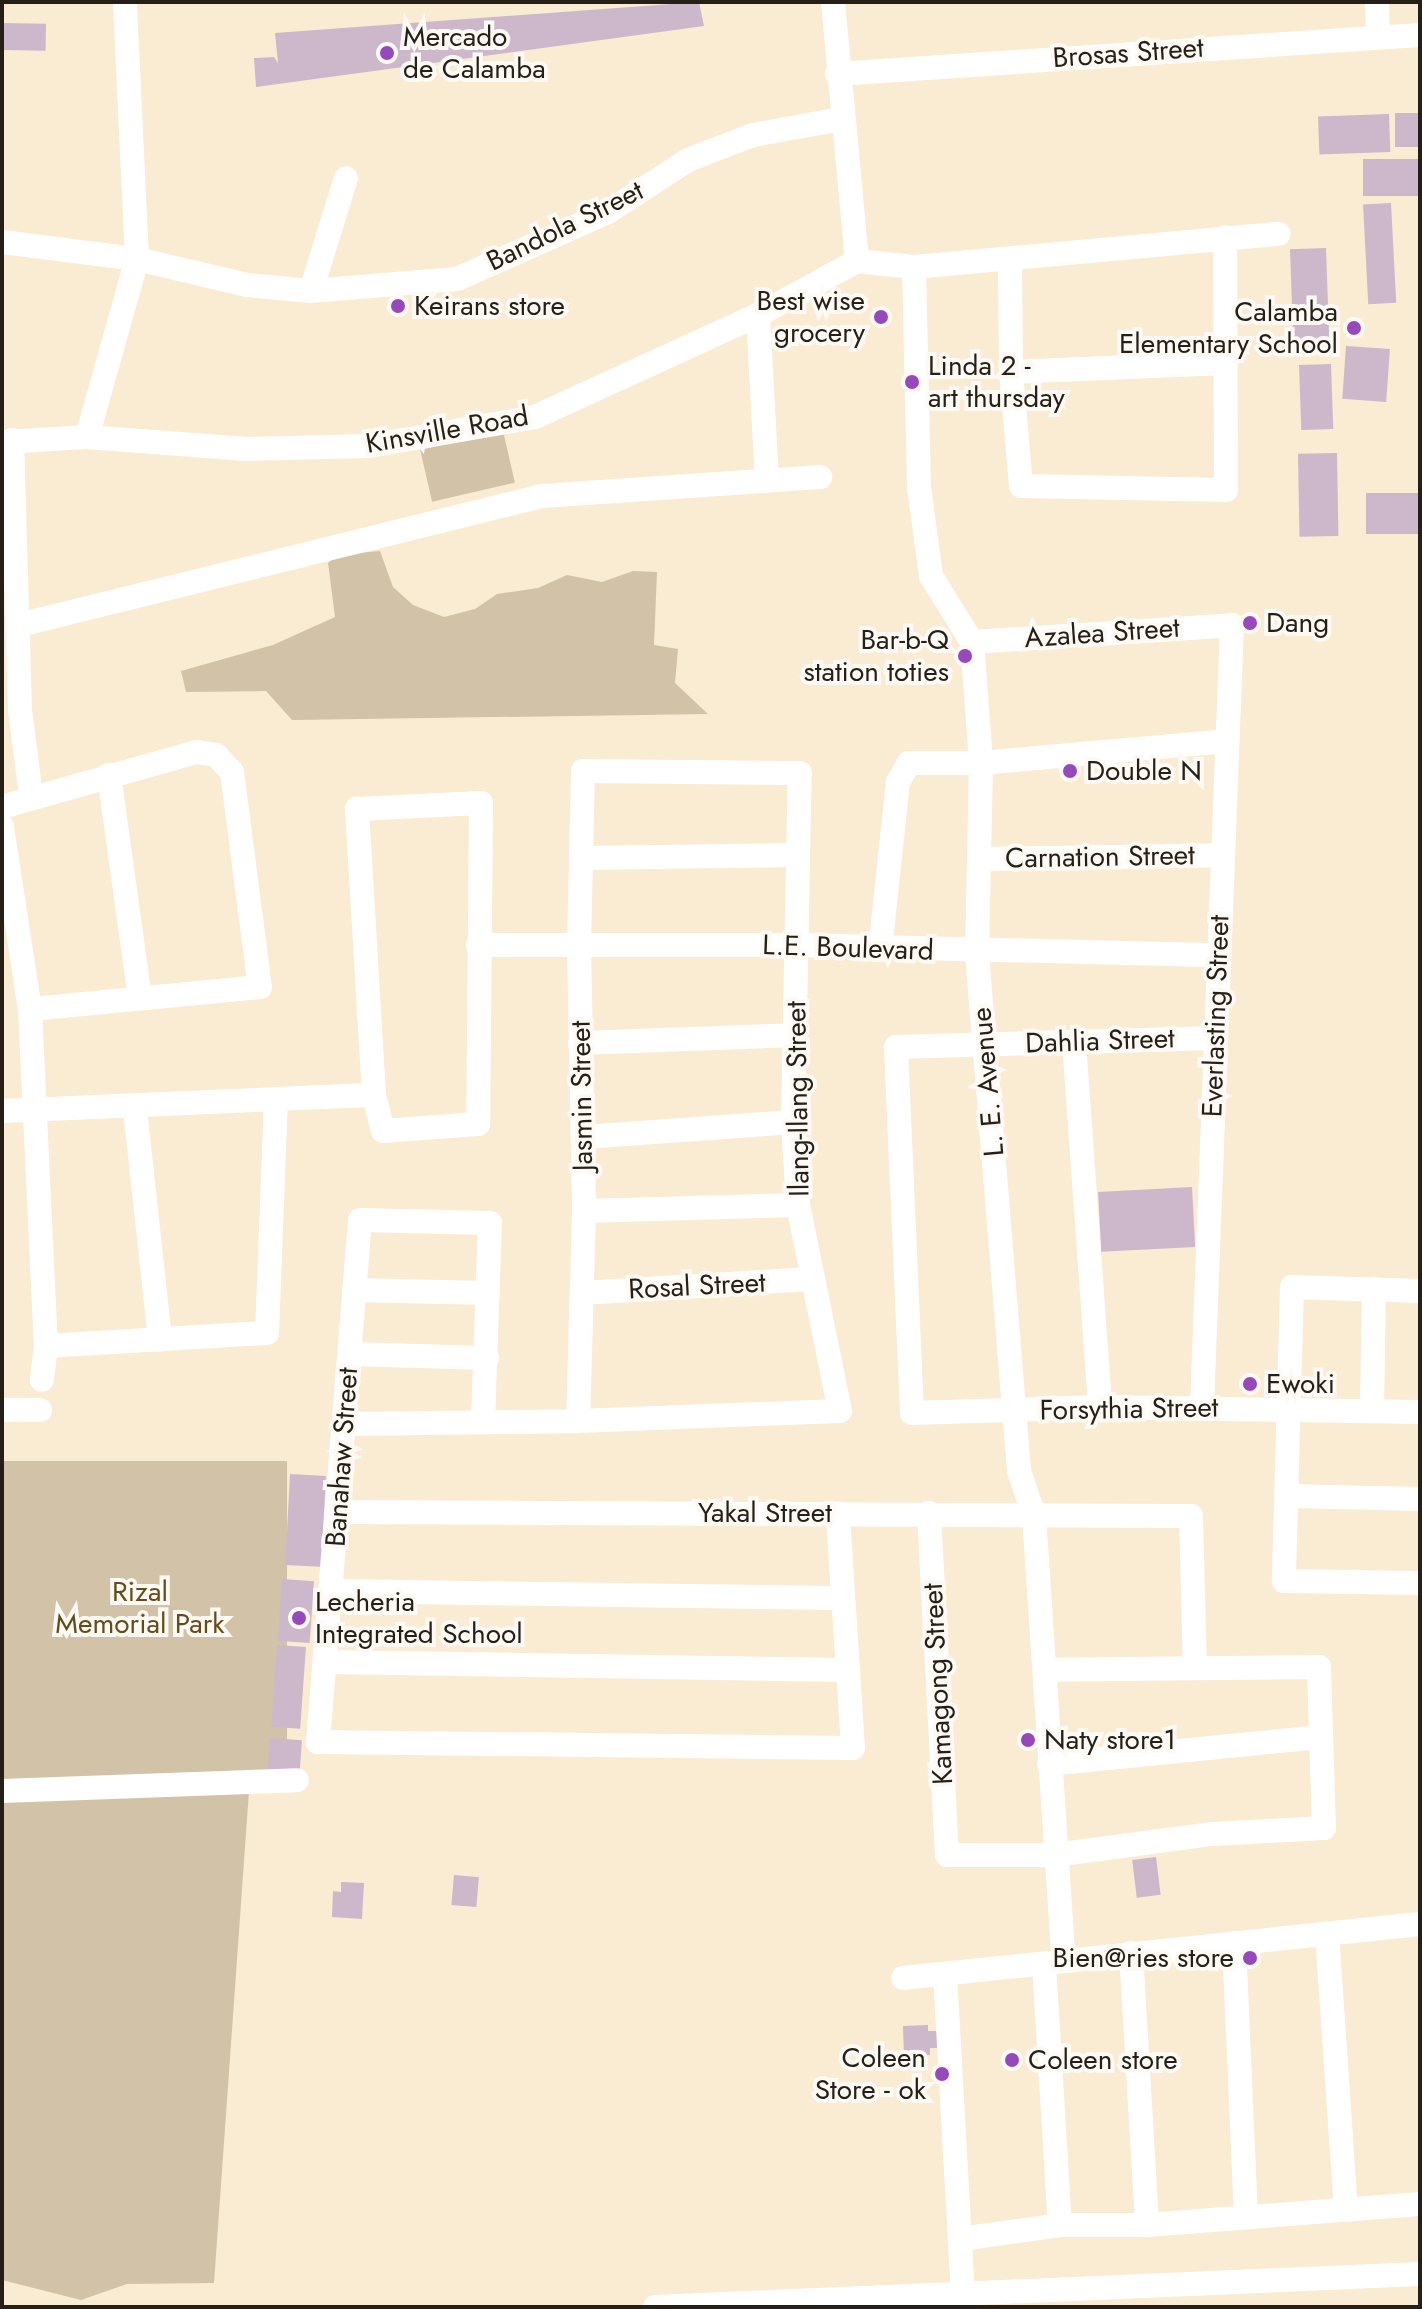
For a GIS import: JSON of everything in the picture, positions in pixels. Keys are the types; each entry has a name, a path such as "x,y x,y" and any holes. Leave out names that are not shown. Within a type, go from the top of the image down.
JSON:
{"street":[{"path":"87,437 137,259 125,2"},
{"path":"833,2 841,119 857,261 914,267 1279,234"},
{"path":"1377,2 1378,36"},
{"name":"Brosas Street","path":"837,74 1420,35"},
{"name":"Bandola Street","path":"2,242 137,259 247,285 311,291 457,279 608,212 688,160 753,135 841,119"},
{"path":"311,291 346,178"},
{"path":"1010,260 1011,372 1021,486 1226,490 1225,237"},
{"name":"Kinsville Road","path":"7,441 87,437 247,449 369,446 535,417 758,315 857,261"},
{"name":"L. E. Avenue","path":"914,267 919,487 931,576 972,642 981,763 977,953 1019,1471 1034,1515 1045,1670 1057,1906 1054,1963 1060,2225"},
{"path":"758,315 767,481"},
{"path":"1011,372 1226,363"},
{"path":"7,441 19,625 20,710 31,796"},
{"path":"19,625 542,496 820,477"},
{"name":"Azalea Street","path":"972,642 1232,625"},
{"name":"Everlasting Street","path":"1202,1407 1232,625"},
{"path":"880,950 898,782 909,763 981,763 1226,741"},
{"path":"2,807 31,796 197,752 216,755 232,772 260,987 140,997 19,995"},
{"name":"Ilang-Ilang Street","path":"578,1421 840,1411 798,1205 793,1122 800,773 583,771"},
{"name":"Jasmin Street","path":"578,1421 584,1211 579,945 583,771"},
{"path":"109,775 140,997"},
{"path":"481,803 478,1124 383,1131 374,1095 357,809 481,803"},
{"path":"2,827 19,995 36,1109 46,1346 42,1380"},
{"path":"582,858 798,855"},
{"name":"Carnation Street","path":"979,859 1222,855"},
{"name":"L.E. Boulevard","path":"478,945 797,945 977,953 1218,955"},
{"path":"580,1043 795,1035"},
{"name":"Dahlia Street","path":"1016,1411 912,1413 896,1047 1216,1038"},
{"path":"1074,1042 1100,1407"},
{"path":"2,1111 135,1109 374,1095"},
{"path":"46,1346 267,1333 276,1101"},
{"path":"135,1109 160,1340"},
{"path":"584,1137 793,1122"},
{"path":"584,1211 798,1205"},
{"name":"Banahaw Street","path":"488,1293 490,1223 360,1220 339,1512 318,1742 853,1748 847,1670"},
{"name":"Rosal Street","path":"582,1293 812,1279"},
{"path":"1420,1291 1292,1287 1284,1581 1420,1583"},
{"path":"1372,1410 1374,1289"},
{"path":"354,1290 488,1293 483,1421"},
{"path":"350,1354 487,1358"},
{"name":"Forsythia Street","path":"1016,1411 1202,1407 1420,1412"},
{"path":"2,1410 40,1410"},
{"path":"346,1424 578,1421"},
{"path":"1287,1496 1420,1499"},
{"name":"Yakal Street","path":"339,1512 1191,1516 1195,1665"},
{"path":"325,1662 847,1670 840,1598 838,1513"},
{"name":"Kamagong Street","path":"929,1513 947,1855 1055,1855"},
{"path":"331,1591 840,1598"},
{"path":"1045,1670 1195,1665 1319,1667 1324,1828 1213,1834 1055,1855"},
{"path":"1049,1764 1321,1737"},
{"path":"2,1791 297,1780"},
{"path":"903,1978 1420,1924"},
{"path":"1327,1933 1346,2210"},
{"path":"1234,1943 1246,2217"},
{"path":"1131,1953 1147,2225"},
{"path":"945,1974 962,2280"},
{"path":"961,2239 1060,2225 1147,2225 1420,2204"},
{"path":"655,2307 1420,2274"}],"green space":[{"path":"503,431 515,483 432,502 420,450"},
{"path":"380,551 393,587 413,605 444,617 475,609 497,594 538,588 567,575 602,582 633,571 657,572 654,645 678,649 675,683 708,714 292,720 266,691 186,692 181,671 273,645 335,617 328,563 337,555"},
{"name":"Rizal Memorial Park","path":"2,1461 287,1461 287,1785 2,1785"},
{"path":"249,1791 214,2283 127,2284 81,2300 2,2280 2,1802"}],"building":[{"path":"699,2 704,26 256,87 254,58 274,57 278,63 275,33"},
{"path":"2,23 46,24 46,51 2,50"},
{"path":"1395,113 1420,113 1420,147 1395,147"},
{"path":"1389,114 1390,152 1319,154 1318,116"},
{"path":"1363,159 1420,159 1420,196 1363,196"},
{"path":"1391,203 1396,303 1368,304 1363,204"},
{"path":"1326,248 1329,347 1293,348 1290,249"},
{"path":"1346,346 1390,349 1386,402 1342,399"},
{"path":"1331,364 1333,429 1301,430 1299,365"},
{"path":"1337,453 1338,536 1299,537 1298,454"},
{"path":"1366,493 1420,493 1420,534 1366,534"},
{"path":"1192,1187 1195,1247 1101,1252 1098,1192"},
{"path":"290,1474 326,1476 321,1567 285,1565"},
{"path":"282,1579 314,1581 310,1643 278,1641"},
{"path":"277,1645 306,1647 300,1729 271,1727"},
{"path":"270,1738 302,1740 300,1772 268,1770"},
{"path":"1156,1857 1161,1895 1137,1898 1132,1860"},
{"path":"454,1875 479,1877 476,1907 451,1905"},
{"path":"341,1882 364,1883 362,1919 332,1917 333,1891 341,1892"},
{"path":"928,2025 928,2031 937,2031 938,2048 930,2048 930,2055 904,2056 903,2026"}],"place":[{"name":"Mercado de Calamba","path":"387,53"},
{"name":"Keirans store","path":"398,306"},
{"name":"Best wise grocery","path":"881,317"},
{"name":"Calamba Elementary School","path":"1354,328"},
{"name":"Linda 2 - art thursday","path":"912,382"},
{"name":"Dang","path":"1250,623"},
{"name":"Bar-b-Q station toties","path":"965,656"},
{"name":"Double N","path":"1070,771"},
{"name":"Ewoki","path":"1250,1384"},
{"name":"Lecheria Integrated School","path":"299,1618"},
{"name":"Naty store1","path":"1028,1740"},
{"name":"Bien@ries store","path":"1250,1958"},
{"name":"Coleen store","path":"1012,2060"},
{"name":"Coleen Store - ok","path":"942,2074"}]}
